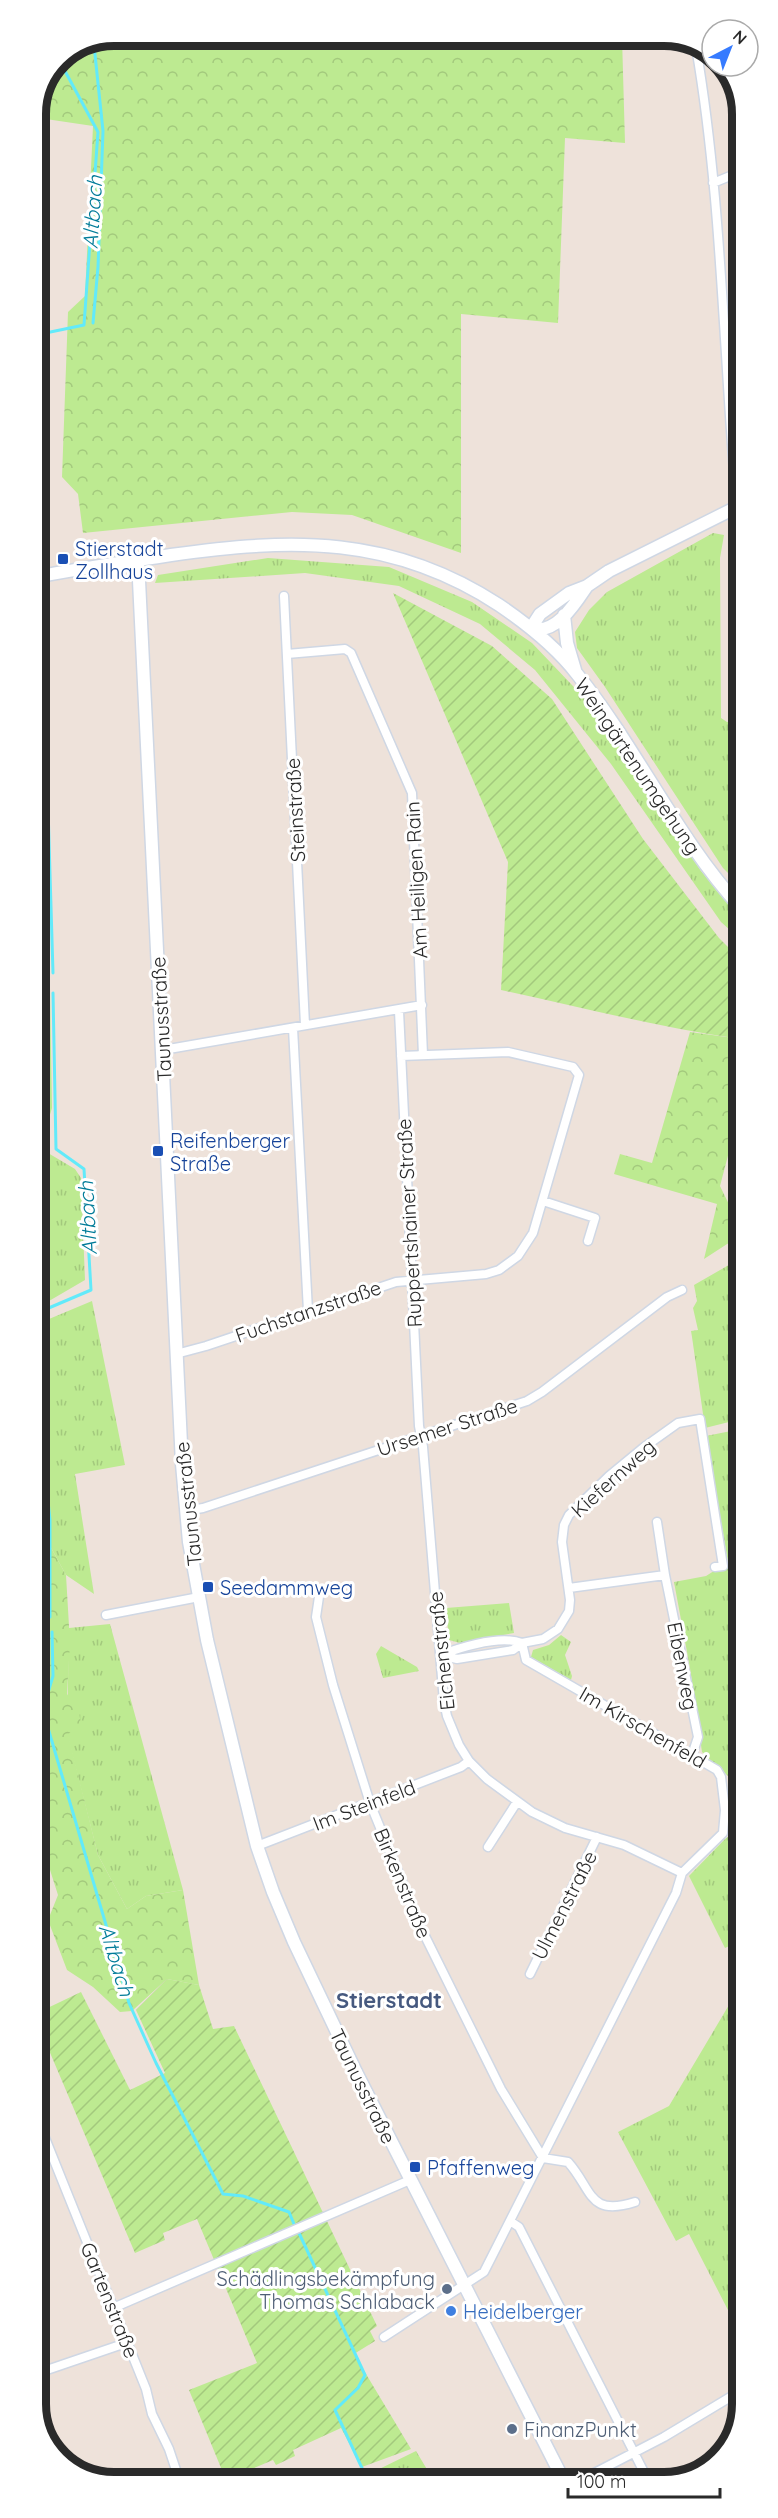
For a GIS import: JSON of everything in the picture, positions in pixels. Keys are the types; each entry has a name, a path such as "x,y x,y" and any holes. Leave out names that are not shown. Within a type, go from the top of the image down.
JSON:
{"street":[{"path":"697,56 713,183 732,419"},
{"path":"713,183 732,175"},
{"path":"587,586 564,615 544,630 531,628 545,610 569,593 587,586 609,571 732,510"},
{"name":"Weingärtenumgehung","path":"46,575 138,560 273,544 316,544 368,551 410,562 442,574 488,598 531,628 576,672 602,707 696,852 732,897"},
{"name":"Taunusstraße","path":"138,560 185,1510 199,1597 222,1706 257,1846 294,1942 410,2180 559,2472"},
{"name":"Steinstraße","path":"284,596 305,1025"},
{"path":"564,615 567,643 576,672"},
{"name":"Am Heiligen Rain","path":"287,654 345,649 351,653 411,788 422,1005"},
{"path":"163,1050 399,1011 422,1005 423,1055"},
{"name":"Ruppertshainer Straße","path":"399,1011 420,1436"},
{"path":"292,1028 308,1311"},
{"name":"Fuchstanzstraße","path":"176,1354 206,1346 396,1281 486,1274 504,1267 528,1244 543,1201 579,1075 573,1067 508,1052 401,1056"},
{"path":"543,1201 595,1218 588,1241"},
{"name":"Ursemer Straße","path":"185,1510 203,1508 518,1404 535,1396 667,1297 682,1290"},
{"name":"Kiefernweg","path":"440,1655 456,1649 511,1639 522,1643 543,1639 558,1629 569,1611 569,1588 562,1542 564,1525 569,1515 609,1476 661,1435 678,1424 700,1419 723,1566 715,1567"},
{"name":"Eichenstraße","path":"420,1436 447,1716 459,1745 469,1761 487,1779 546,1820 624,1845 682,1873"},
{"name":"Eibenweg","path":"657,1522 665,1575 699,1737 692,1755"},
{"path":"569,1588 665,1575"},
{"name":"Birkenstraße","path":"320,1590 316,1617 333,1685 370,1803 417,1919 501,2089 543,2158"},
{"path":"106,1615 199,1597"},
{"name":"Im Kirschenfeld","path":"522,1643 526,1660 717,1770 721,1777 726,1821 723,1833 682,1873"},
{"name":"Im Steinfeld","path":"257,1846 461,1767 469,1761"},
{"path":"488,1847 517,1802"},
{"name":"Ulmenstraße","path":"530,1974 597,1837"},
{"path":"384,2337 484,2272 676,1893 682,1873"},
{"name":"Gartenstraße","path":"46,2140 176,2471"},
{"path":"543,2158 568,2162 594,2200 600,2205 615,2208 634,2202"},
{"path":"113,2308 410,2180"},
{"path":"510,2221 519,2227 644,2472"},
{"path":"46,2370 126,2343"},
{"path":"596,2472 664,2437 732,2396"}],"green space":[{"path":"115,46 622,47 625,143 565,138 558,323 461,314 461,553 352,515 292,512 83,533 78,494 62,477 68,312 85,296 93,126 46,119 48,102 58,77 77,58 89,52"},
{"path":"713,533 724,535 720,558 721,718 727,722 732,721 732,877 723,868 577,648 575,632 589,610 607,592"},
{"path":"268,558 389,567 472,602 532,643 591,705 701,871 732,907 732,932 721,922 611,764 535,670 480,624 399,586 305,573 155,583 158,575"},
{"path":"393,593 492,646 552,699 643,839 719,938 732,951 732,1038 651,1023 501,990 508,862"},
{"path":"46,945 48,945 49,980 46,980"},
{"path":"46,988 50,988 52,1108 46,1128"},
{"path":"690,1032 732,1038 732,1140 720,1186 732,1211 732,1241 704,1259 717,1204 614,1174 620,1154 652,1163"},
{"path":"46,1147 48,1153 75,1169 81,1178 85,1280 46,1303"},
{"path":"732,1263 732,1421 705,1428 691,1331 698,1330 693,1308 697,1301 694,1285"},
{"path":"92,1301 125,1465 75,1474 94,1594 66,1575 46,1538 46,1323 49,1319"},
{"path":"732,1431 732,1778 702,1752 690,1668 674,1582 706,1576 728,1562 706,1436"},
{"path":"46,1538 66,1575 70,1643 67,1694 79,1711 81,1726 68,1734 98,1855 127,1909 146,1896 183,1890 199,1985 167,1979 132,2011 120,2012 93,1987 67,1970 48,1920 58,1895 46,1857"},
{"path":"509,1603 514,1633 460,1643 449,1640 446,1608"},
{"path":"110,1624 183,1890 146,1896 127,1909 98,1855 67,1733 69,1628"},
{"path":"561,1635 571,1642 565,1655 572,1676 571,1680 531,1657 533,1650 549,1645"},
{"path":"381,1646 417,1667 419,1671 383,1678 376,1654"},
{"path":"732,1834 732,1945 725,1948 689,1876"},
{"path":"167,1979 199,1985 213,2029 234,2026 377,2326 370,2331 375,2341 354,2354 411,2449 362,2467 341,2428 293,2450 295,2456 276,2465 273,2460 247,2471 222,2471 189,2390 257,2363 197,2219 163,2233 165,2240 135,2253 46,2043 46,2009 81,1992 130,2090 165,2073 136,2010"},
{"path":"732,2000 732,2312 730,2314 689,2234 676,2241 618,2132 669,2106"},
{"path":"416,2451 428,2472 374,2471"}],"waterway":[{"path":"93,323 98,267 103,131 95,50"},
{"name":"Altbach","path":"46,333 84,325 98,132 64,70"},
{"name":"Altbach","path":"46,741 53,973"},
{"name":"Altbach","path":"46,1309 91,1290 84,1169 56,1149 53,993"},
{"name":"Altbach","path":"46,1482 50,1520 50,1617"},
{"name":"Altbach","path":"46,1699 53,1676 52,1632"},
{"name":"Altbach","path":"46,1717 129,2003 156,2063 223,2194 243,2196 289,2212 294,2224"},
{"name":"Altbach","path":"299,2233 365,2375 358,2388 335,2410 364,2471"}],"place":[{"name":"Stierstadt Zollhaus","path":"63,559"},
{"name":"Reifenberger Straße","path":"158,1151"},
{"name":"Seedammweg","path":"208,1587"},
{"name":"Pfaffenweg","path":"415,2167"},
{"name":"Schädlingsbekämpfung Thomas Schlaback","path":"447,2289"},
{"name":"Heidelberger","path":"451,2311"},
{"name":"FinanzPunkt","path":"512,2429"}],"district":[{"name":"Stierstadt","path":"389,2000"}]}
